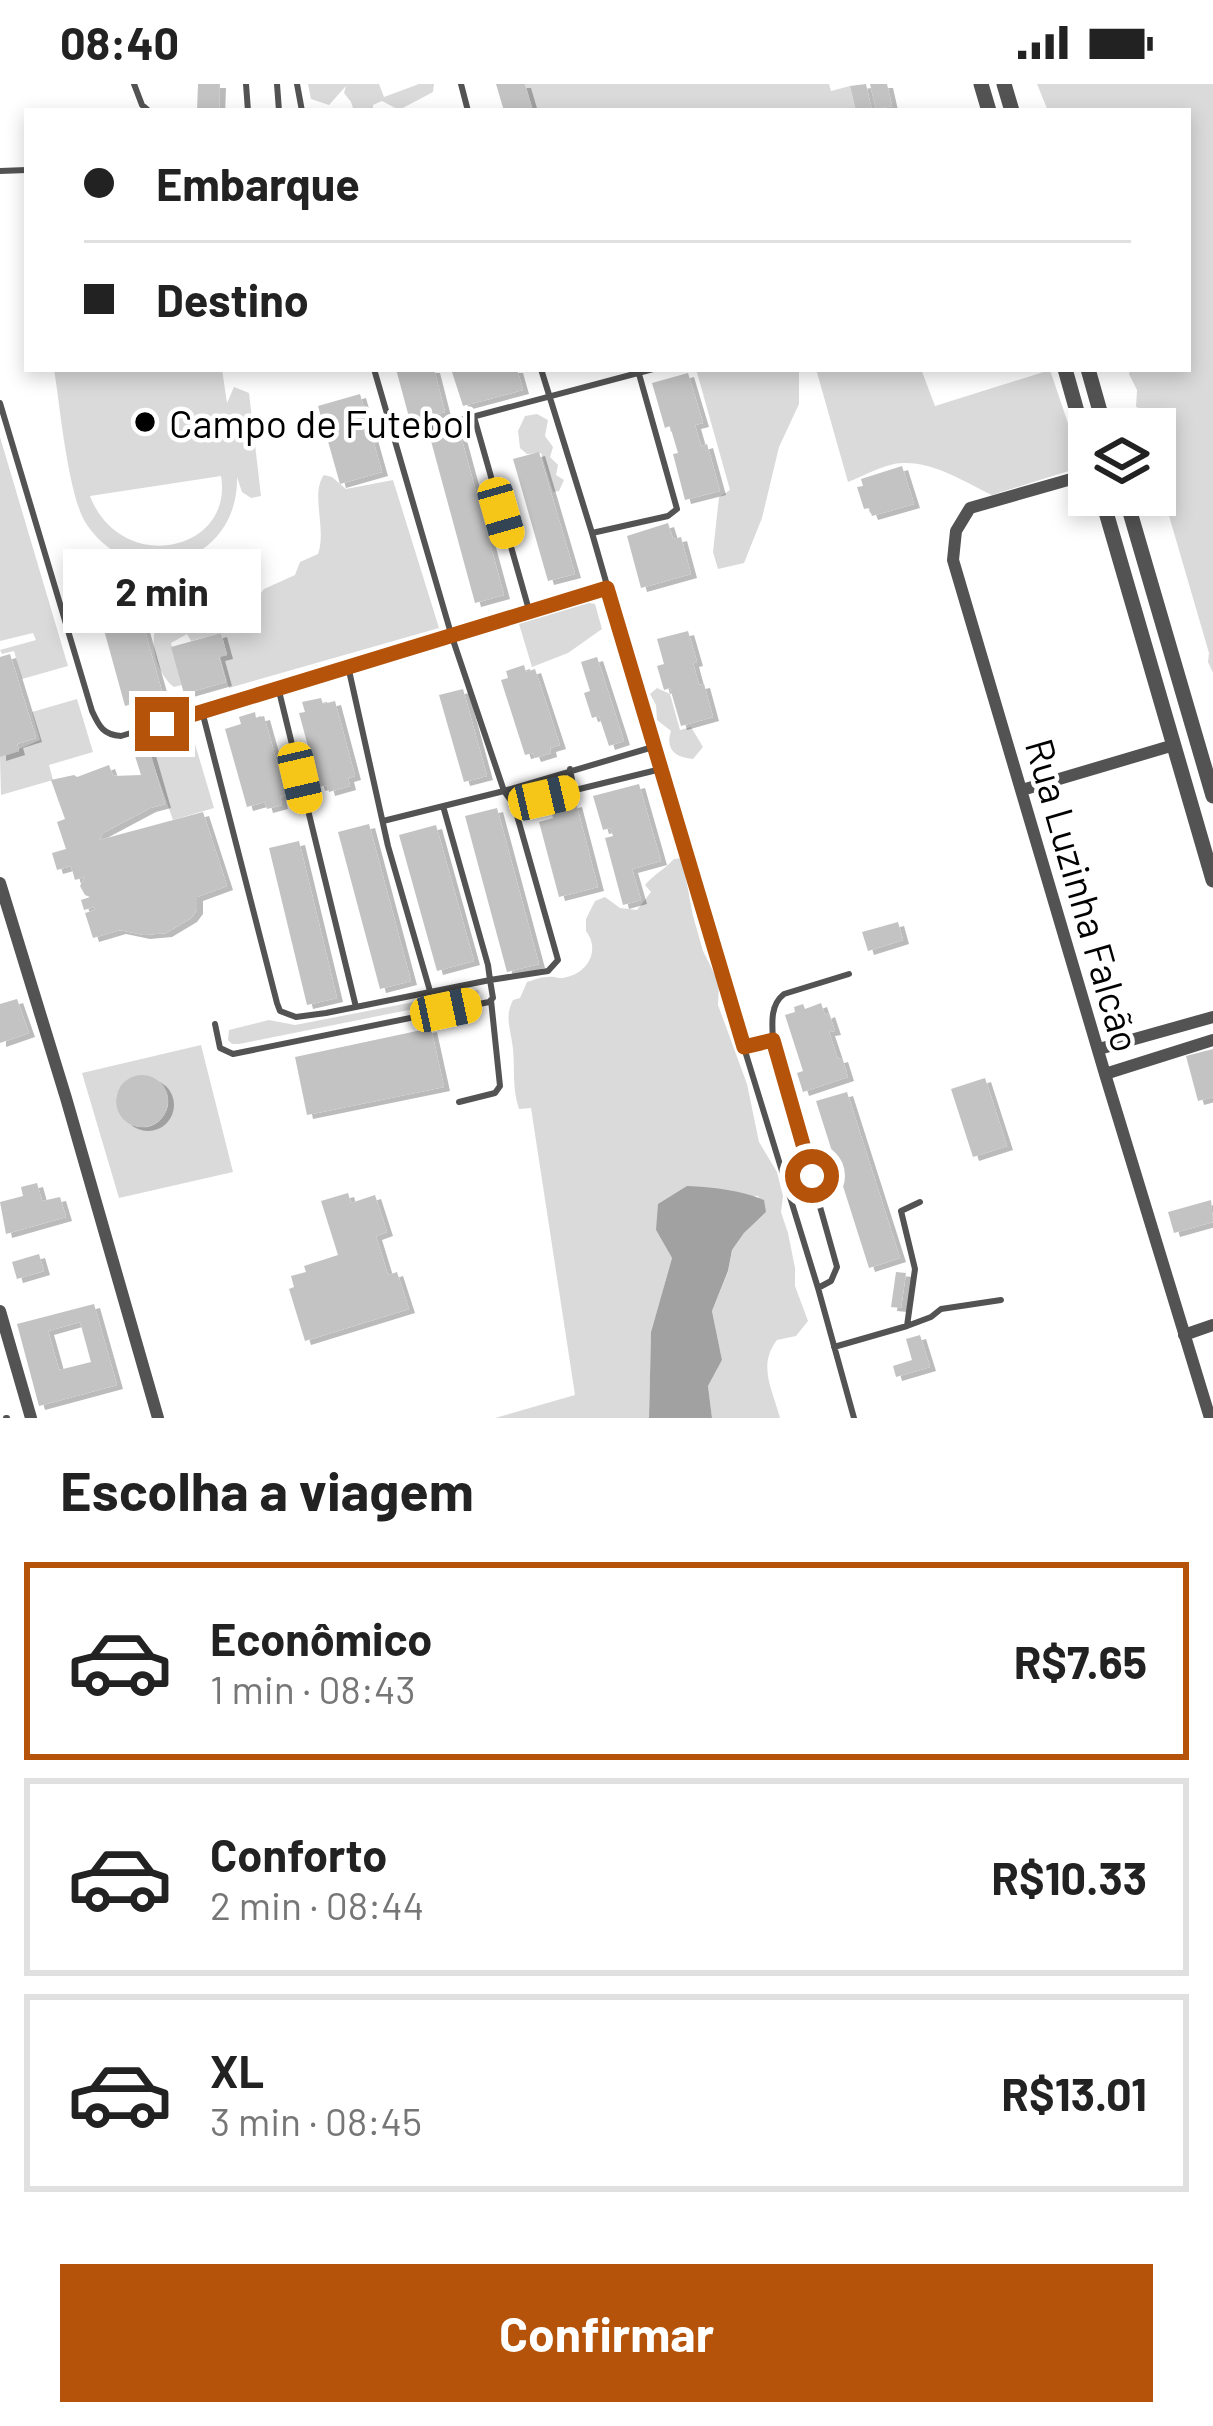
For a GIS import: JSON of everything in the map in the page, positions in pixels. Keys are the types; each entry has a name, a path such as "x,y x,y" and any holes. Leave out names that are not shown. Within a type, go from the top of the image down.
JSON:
{"street":[{"path":"1066,372 1076,406 1098,403"},
{"path":"1089,372 1099,408"},
{"name":"Rua Luzinha Falcão","path":"1068,480 970,508 956,532 953,560 1210,1418"},
{"path":"1107,516 1213,880"},
{"path":"1130,516 1213,796"},
{"path":"1022,790 1174,745"},
{"path":"0,883 158,1418"},
{"path":"1099,1049 1213,1017"},
{"path":"1105,1074 1213,1040"},
{"path":"0,1311 31,1418"},
{"path":"1184,1334 1213,1325"}],"lane":[{"path":"202,711 280,1011 296,1017 356,1007 548,971 558,960 514,805 504,791 452,637 375,372"},
{"path":"542,372 854,1418"},
{"path":"393,439 642,372"},
{"path":"592,532 668,516 677,508 639,373"},
{"path":"0,403 104,732 121,736 607,588"},
{"path":"474,417 529,611"},
{"path":"348,666 382,821 430,991"},
{"path":"278,687 356,1007"},
{"path":"382,821 653,747"},
{"path":"570,769 574,791"},
{"path":"514,805 661,769"},
{"path":"443,806 488,965 500,1086 496,1093 459,1102"},
{"path":"818,1288 831,1281 837,1267 773,1040 773,1008 784,994 849,974"},
{"path":"214,1024 220,1048 232,1054 491,1000"},
{"path":"744,1047 773,1040"},
{"path":"907,1326 915,1269 901,1211 920,1202"},
{"path":"834,1347 931,1318 941,1309 1001,1300"}],"shaded area":[{"path":"308,84 379,84 384,97 419,84 434,84 433,92 403,108 382,101 373,108 353,108 344,93 346,86 329,105 311,99"},
{"path":"525,84 829,84 831,91 850,86 855,108 532,108"},
{"path":"1037,84 1213,84 1213,673 1169,516 1176,516 1176,408 1136,407 1137,390 1129,374 1191,372 1191,108 1047,108"},
{"name":"Campo de Futebol","path":"54,372 222,372 227,403 234,387 249,393 261,496 251,498 242,492 237,477 233,507 221,531 203,549 181,560 157,564 131,560 108,547 87,525 66,450","holes":["221,476 220,502 210,522 193,537 148,545 125,537 105,521 90,496"]},
{"path":"697,372 799,372 799,404 779,447 762,518 744,563 718,569 713,552 719,497 730,490"},
{"path":"817,372 922,372 935,406 1051,372 1068,423 1068,471 992,495 926,466 889,465 848,482"},
{"path":"537,414 548,420 545,436 553,447 550,457 558,465 556,475 564,480 559,491 553,492 541,453 527,454 520,448 518,431 525,416"},
{"path":"0,437 68,666 22,679 14,651 2,654 0,650 36,640 33,633 0,641"},
{"path":"324,475 346,489 393,480 439,628 229,688 220,656 227,654 221,633 191,641 187,634 171,643 182,685 174,687 157,662 155,631 205,601 256,591 258,597 264,589 295,575 300,562 318,554 318,492"},
{"path":"595,604 602,629 568,653 532,667 519,624"},
{"path":"657,688 670,694 680,730 691,727 703,747 693,759 671,748 671,731 657,720 650,694"},
{"path":"77,699 93,752 49,765 53,780 1,795 0,757 40,740 32,712"},
{"path":"190,727 214,808 173,820 145,740"},
{"path":"682,858 693,916 719,983 718,1005 747,1084 759,1142 777,1172 795,1286 808,1321 796,1336 777,1340 768,1359 768,1378 780,1418 712,1418 708,1386 722,1360 712,1311 732,1250 766,1212 758,1196 751,1196 656,1230 672,1258 651,1332 649,1418 495,1418 575,1395 531,1108 519,1109 515,1094 510,1006 527,982 567,977 586,965 592,945 586,919 595,901 605,897 620,908 637,910 651,892 645,885 674,859"},
{"path":"476,990 478,996 239,1044 228,1040 229,1030 269,1020 295,1025"},
{"path":"201,1045 233,1172 119,1198 82,1073","holes":["147,1077 164,1089 168,1101 164,1115 154,1125 142,1127 122,1116 117,1094 124,1084"]},
{"path":"687,1186 755,1197 764,1200 766,1212 732,1250 712,1311 722,1360 708,1386 712,1418 649,1418 651,1332 672,1258 656,1230 658,1204"}],"building":[{"path":"198,84 220,84 219,108 197,108"},
{"path":"496,84 525,84 532,108 503,108"},
{"path":"866,84 871,108 855,108 850,86"},
{"path":"870,84 887,84 892,106 876,108"},
{"path":"397,372 435,372 445,412 410,421"},
{"path":"452,372 518,372 523,390 463,406"},
{"path":"688,373 703,423 695,425 701,446 707,444 720,491 685,500 673,454 678,453 652,383"},
{"path":"360,394 382,472 340,484 318,406"},
{"path":"460,433 504,595 475,603 431,441"},
{"path":"539,452 575,574 548,581 513,459"},
{"path":"902,466 914,504 872,516 869,508 864,509 857,487 863,486 861,479"},
{"path":"668,523 673,539 681,537 691,574 641,588 627,536"},
{"path":"140,614 163,695 159,696 161,705 147,709 145,700 125,706 104,630"},
{"path":"688,631 699,685 704,684 713,717 681,726 670,688 664,690 657,666 664,664 657,639"},
{"path":"221,633 227,655 219,657 226,682 184,694 171,647"},
{"path":"10,654 36,738 0,757 0,657"},
{"path":"597,657 624,741 609,746 599,716 592,718 584,693 590,691 581,662"},
{"path":"524,665 526,672 535,669 560,745 535,758 533,753 525,755 501,680 508,678 506,671"},
{"path":"463,689 487,776 464,782 439,695"},
{"path":"321,698 323,704 335,701 355,776 348,778 350,786 329,792 327,785 319,787 299,713 305,712 302,702"},
{"path":"255,712 256,718 264,716 286,795 280,797 282,805 267,809 265,802 247,807 225,729"},
{"path":"150,752 165,804 103,833 99,840 203,812 227,886 197,897 191,918 166,933 120,930 93,938 85,913 95,910 84,910 81,900 90,897 80,886 85,877 75,880 71,866 57,870 52,853 66,849 57,822 65,819 51,780 77,777 109,765 113,776 141,775 135,756"},
{"path":"639,784 661,861 632,869 641,900 623,905 605,838 613,836 610,828 603,830 593,796"},
{"path":"576,803 598,887 559,897 539,822 553,818 551,810"},
{"path":"497,808 539,964 507,972 465,816"},
{"path":"369,824 411,981 380,989 338,832"},
{"path":"436,825 474,961 437,971 399,835"},
{"path":"299,841 337,998 307,1005 269,848"},
{"path":"898,922 903,940 868,951 862,932"},
{"path":"17,999 29,1033 0,1043 0,1004"},
{"path":"821,1003 825,1015 829,1013 835,1031 829,1032 848,1077 803,1092 797,1073 803,1071 785,1015 803,1004 805,1009"},
{"path":"431,1028 444,1087 307,1115 295,1057"},
{"path":"1213,1049 1213,1097 1198,1101 1186,1056"},
{"path":"142,1075 160,1083 168,1101 160,1119 142,1127 124,1119 116,1101 124,1083"},
{"path":"985,1078 1007,1146 973,1157 951,1089"},
{"path":"847,1092 900,1258 869,1268 816,1101"},
{"path":"37,1183 42,1201 60,1197 66,1217 6,1234 0,1202 23,1196 21,1187"},
{"path":"348,1193 351,1203 375,1195 387,1232 376,1236 388,1275 397,1272 409,1309 305,1341 289,1289 294,1287 291,1276 306,1272 304,1266 338,1255 321,1201"},
{"path":"1211,1200 1213,1222 1174,1233 1168,1212"},
{"path":"39,1254 44,1271 17,1279 12,1262"},
{"path":"896,1272 906,1273 901,1308 891,1307"},
{"path":"94,1304 117,1385 39,1406 17,1324","holes":["80,1322 91,1362 59,1370 48,1331"]},
{"path":"920,1335 930,1367 896,1377 893,1366 912,1360 906,1339"}],"place":[{"name":"Campo de Futebol","path":"145,422"}],"route":[{"path":"162,724 607,588 744,1047 773,1040 812,1176"}]}
